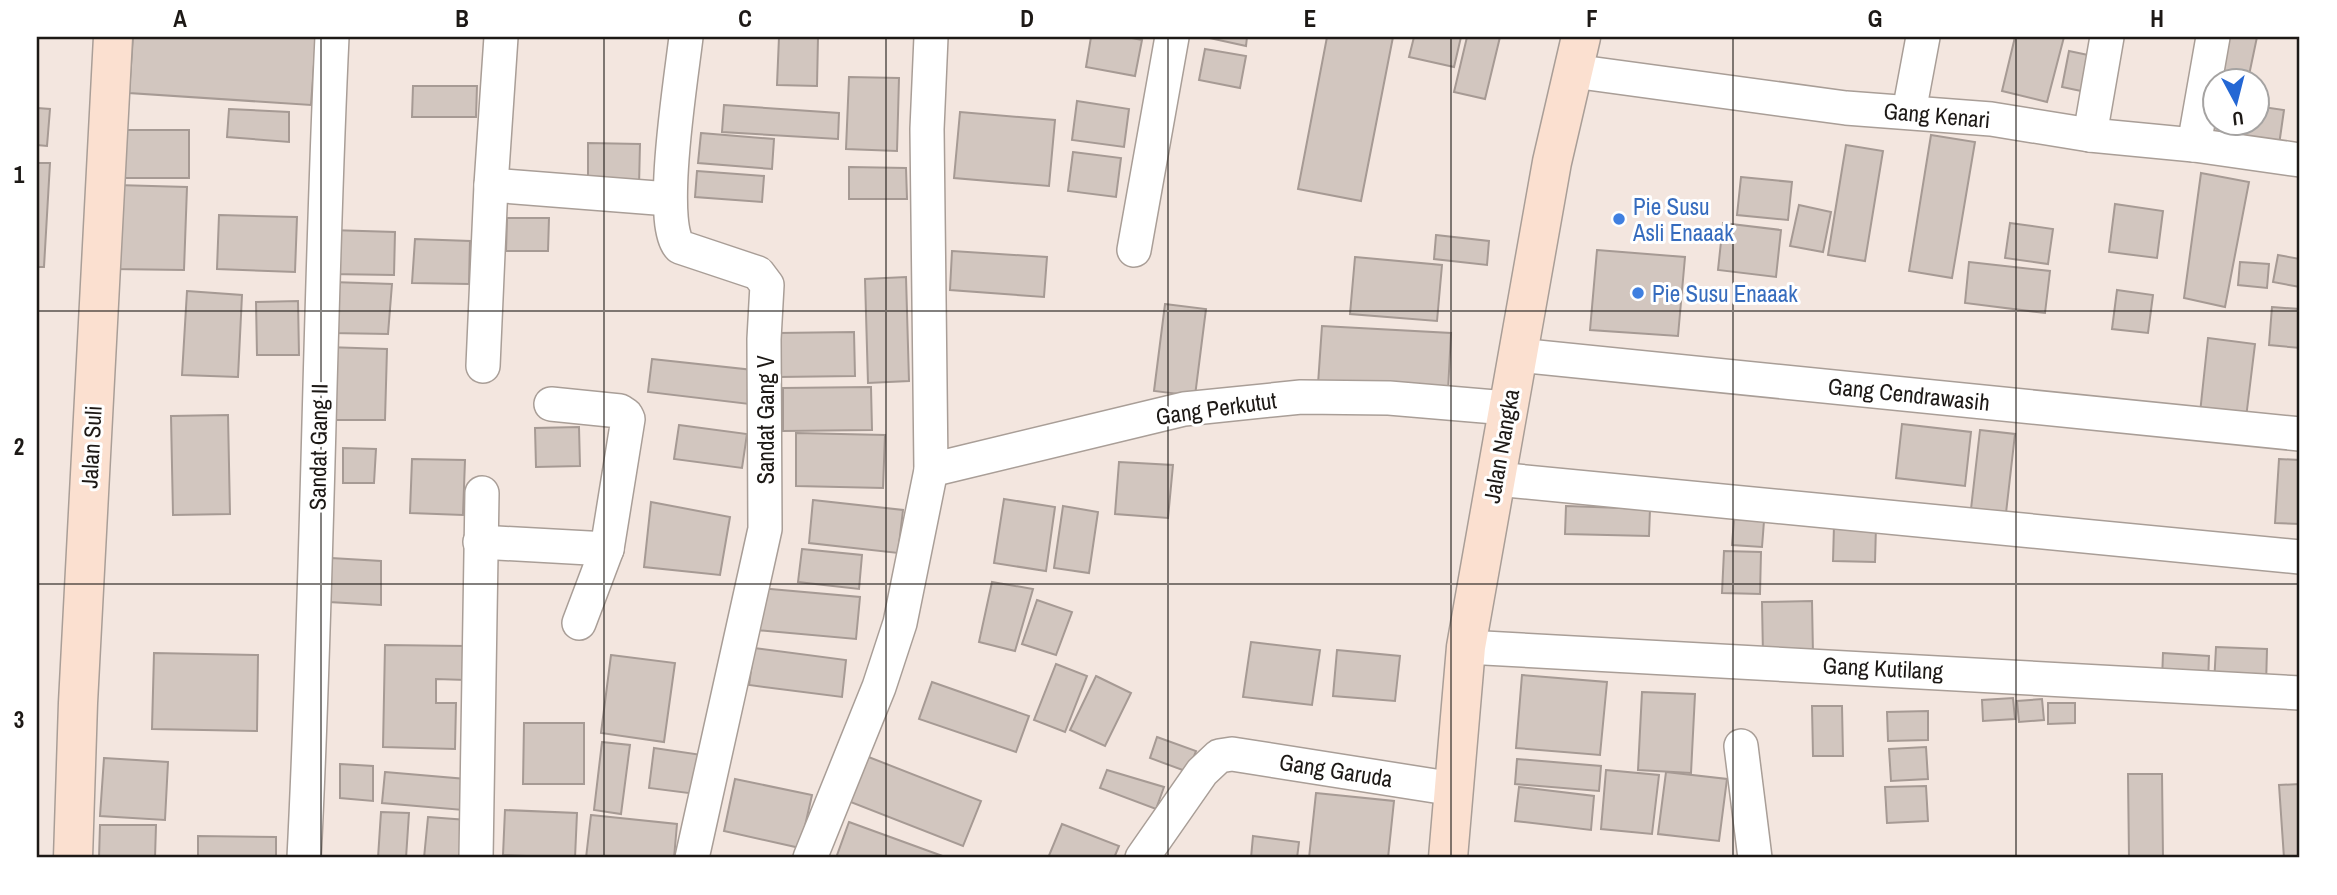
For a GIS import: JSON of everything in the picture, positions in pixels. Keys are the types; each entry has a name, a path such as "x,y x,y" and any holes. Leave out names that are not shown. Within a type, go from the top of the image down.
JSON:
{"main road":[{"name":"Jalan Suli","path":"73,858 78,703 113,37"},
{"name":"Jalan Nangka","path":"1448,858 1466,646 1552,162 1577,54"}],"street":[{"name":"Sandat Gang II","path":"304,858 312,700 323,225 332,37"},
{"path":"483,366 501,37"},
{"name":"Sandat Gang V","path":"685,37 669,199 673,237 680,247 758,273 767,285 764,339 765,529 692,858"},
{"path":"810,858 879,687 900,623 931,470 927,129 931,37"},
{"path":"1134,250 1172,37"},
{"path":"1909,112 1923,37"},
{"path":"2090,135 2107,37"},
{"path":"2194,145 2213,37"},
{"name":"Gang Kenari","path":"1577,54 1846,108 1991,120 2090,135 2194,145 2300,160"},
{"path":"491,185 669,199"},
{"name":"Gang Cendrawasih","path":"1517,355 2300,434"},
{"name":"Gang Perkutut","path":"931,470 1184,408 1301,397 1389,398 1507,408"},
{"path":"551,404 620,411 628,419 607,549 579,624"},
{"path":"1496,479 2300,557"},
{"path":"476,858 482,493"},
{"path":"480,542 607,549"},
{"name":"Gang Kutilang","path":"1466,646 2300,693"},
{"path":"1741,746 1755,858"},
{"name":"Gang Garuda","path":"1142,858 1202,772 1219,757 1232,754 1454,789"}],"building":[{"path":"133,37 316,37 311,105 129,93"},
{"path":"779,37 818,37 817,86 777,85"},
{"path":"1091,37 1127,37 1142,40 1135,76 1086,67"},
{"path":"1205,37 1247,37 1246,46"},
{"path":"1327,37 1393,37 1361,201 1298,189"},
{"path":"1414,37 1461,37 1454,67 1409,57"},
{"path":"1467,37 1500,37 1485,99 1454,92"},
{"path":"2015,37 2064,37 2047,102 2002,91"},
{"path":"2222,37 2257,37 2251,66 2217,66"},
{"path":"1205,49 1246,56 1240,88 1199,80"},
{"path":"2069,51 2093,56 2086,92 2062,87"},
{"path":"849,77 899,78 897,151 846,149"},
{"path":"413,86 477,86 476,117 412,117"},
{"path":"1077,101 1129,109 1124,147 1072,140"},
{"path":"724,105 839,113 838,139 722,132"},
{"path":"37,108 50,109 47,146 37,145"},
{"path":"2270,108 2284,110 2279,145 2218,136 2270,136"},
{"path":"229,109 289,112 289,142 227,137"},
{"path":"960,112 1055,120 1049,186 954,178"},
{"path":"123,130 189,130 189,178 123,178"},
{"path":"701,133 774,139 772,169 698,163"},
{"path":"1931,135 1975,142 1952,278 1909,271"},
{"path":"588,143 640,144 639,186 588,184"},
{"path":"1846,145 1883,151 1865,261 1828,255"},
{"path":"1073,152 1121,158 1116,197 1068,191"},
{"path":"37,163 50,163 44,267 37,267"},
{"path":"849,167 906,168 907,199 849,199"},
{"path":"697,171 764,176 762,202 695,197"},
{"path":"2201,173 2249,182 2225,307 2184,298"},
{"path":"1741,177 1792,182 1788,220 1737,215"},
{"path":"116,185 187,187 184,270 113,269"},
{"path":"2115,204 2163,211 2157,258 2109,252"},
{"path":"1799,205 1831,212 1823,252 1790,246"},
{"path":"219,215 297,217 295,272 217,269"},
{"path":"507,218 549,218 548,251 506,251"},
{"path":"1723,223 1781,230 1776,277 1718,270"},
{"path":"2010,223 2053,229 2048,264 2005,258"},
{"path":"330,230 395,232 394,275 329,274"},
{"path":"1436,235 1489,241 1487,265 1434,259"},
{"path":"415,239 470,241 469,284 412,283"},
{"name":"Pie Susu Enaaak","path":"1597,250 1685,257 1678,336 1590,330"},
{"path":"952,251 1047,257 1044,297 950,290"},
{"path":"2278,255 2300,259 2300,287 2273,282"},
{"path":"1355,257 1442,265 1437,321 1350,314"},
{"path":"1969,262 2050,271 2045,313 1965,303"},
{"path":"2240,262 2269,264 2267,288 2238,285"},
{"path":"906,277 909,381 868,383 865,279"},
{"path":"332,282 392,284 388,334 331,333"},
{"path":"2117,290 2153,295 2148,333 2112,329"},
{"path":"187,291 242,295 238,377 182,375"},
{"path":"298,301 299,355 257,355 256,302"},
{"path":"1165,304 1206,309 1195,396 1154,391"},
{"path":"2272,307 2300,309 2300,348 2269,345"},
{"path":"1322,326 1451,333 1448,391 1318,384"},
{"path":"854,332 855,376 778,377 778,333"},
{"path":"2208,338 2255,344 2246,418 2200,413"},
{"path":"326,347 387,349 385,420 325,420"},
{"path":"652,359 753,370 749,404 648,392"},
{"path":"871,387 872,430 783,431 783,388"},
{"path":"228,415 230,514 173,515 171,416"},
{"path":"1902,424 1971,432 1965,486 1896,478"},
{"path":"679,425 747,434 742,468 674,459"},
{"path":"579,427 580,466 536,467 535,428"},
{"path":"1980,430 2015,434 2006,513 1971,509"},
{"path":"796,433 885,435 883,488 796,486"},
{"path":"343,448 376,449 374,483 343,483"},
{"path":"412,459 465,460 463,515 410,513"},
{"path":"2279,459 2300,460 2300,524 2275,523"},
{"path":"1119,462 1173,465 1168,518 1115,514"},
{"path":"1004,499 1055,507 1046,571 994,563"},
{"path":"813,500 903,510 898,553 809,543"},
{"path":"651,502 730,517 720,575 644,567"},
{"path":"1063,506 1098,512 1089,573 1054,568"},
{"path":"1566,506 1650,509 1649,536 1565,534"},
{"path":"1734,519 1764,521 1762,547 1732,545"},
{"path":"1834,525 1876,526 1875,562 1833,561"},
{"path":"802,549 862,555 859,589 798,582"},
{"path":"1724,551 1761,552 1760,594 1722,593"},
{"path":"331,558 381,561 381,605 329,602"},
{"path":"992,582 1033,589 1015,651 979,642"},
{"path":"759,588 860,597 856,639 756,630"},
{"path":"1037,600 1072,612 1056,655 1022,644"},
{"path":"1812,601 1813,655 1763,656 1762,602"},
{"path":"1251,642 1320,650 1312,705 1243,697"},
{"path":"385,645 467,646 466,680 436,679 436,703 456,703 455,749 383,747"},
{"path":"2216,647 2267,649 2266,686 2214,684"},
{"path":"754,648 846,660 842,697 749,685"},
{"path":"1337,650 1400,656 1395,701 1333,696"},
{"path":"154,653 258,655 257,731 152,729"},
{"path":"2163,653 2209,656 2208,682 2162,680"},
{"path":"611,655 675,663 664,742 601,733"},
{"path":"1056,664 1087,676 1065,732 1034,720"},
{"path":"1522,675 1607,682 1600,755 1516,748"},
{"path":"1096,676 1131,693 1105,746 1070,730"},
{"path":"932,682 1029,716 1016,752 919,719"},
{"path":"1642,692 1695,694 1691,773 1638,770"},
{"path":"2013,698 2015,719 1983,721 1982,700"},
{"path":"2042,699 2044,720 2019,722 2017,701"},
{"path":"2048,703 2075,703 2075,723 2048,724"},
{"path":"1812,706 1842,706 1843,756 1813,756"},
{"path":"1928,711 1928,740 1888,741 1887,712"},
{"path":"524,723 584,723 584,784 523,784"},
{"path":"1157,737 1196,751 1188,772 1150,758"},
{"path":"602,742 630,745 621,814 594,810"},
{"path":"1926,747 1928,779 1891,781 1889,749"},
{"path":"654,748 702,755 696,794 649,788"},
{"path":"866,756 981,801 963,846 848,801"},
{"path":"104,758 168,762 165,820 100,816"},
{"path":"1517,759 1601,766 1599,791 1515,784"},
{"path":"340,764 373,766 373,801 340,798"},
{"path":"1107,770 1164,787 1156,809 1100,788"},
{"path":"1606,770 1659,775 1652,834 1601,829"},
{"path":"385,772 466,779 463,810 382,803"},
{"path":"1666,772 1727,779 1719,841 1658,834"},
{"path":"2128,774 2162,774 2163,858 2129,858"},
{"path":"735,779 812,795 800,848 724,831"},
{"path":"2300,784 2300,858 2284,858 2279,785"},
{"path":"1926,786 1928,821 1887,823 1885,787"},
{"path":"1519,787 1594,796 1591,830 1515,821"},
{"path":"1316,793 1394,801 1388,858 1309,858"},
{"path":"505,810 577,813 575,858 503,855"},
{"path":"381,812 409,813 406,858 378,858"},
{"path":"591,815 677,824 674,858 586,858"},
{"path":"428,817 467,820 464,858 424,858"},
{"path":"849,822 948,858 836,858"},
{"path":"1062,824 1119,846 1114,858 1048,858"},
{"path":"100,825 156,825 155,858 99,858"},
{"path":"198,836 276,837 276,858 198,858"},
{"path":"1253,836 1299,842 1297,858 1251,858"}],"place":[{"name":"Pie Susu Asli Enaaak","path":"1619,219"},
{"name":"Pie Susu Enaaak","path":"1638,293"}]}
